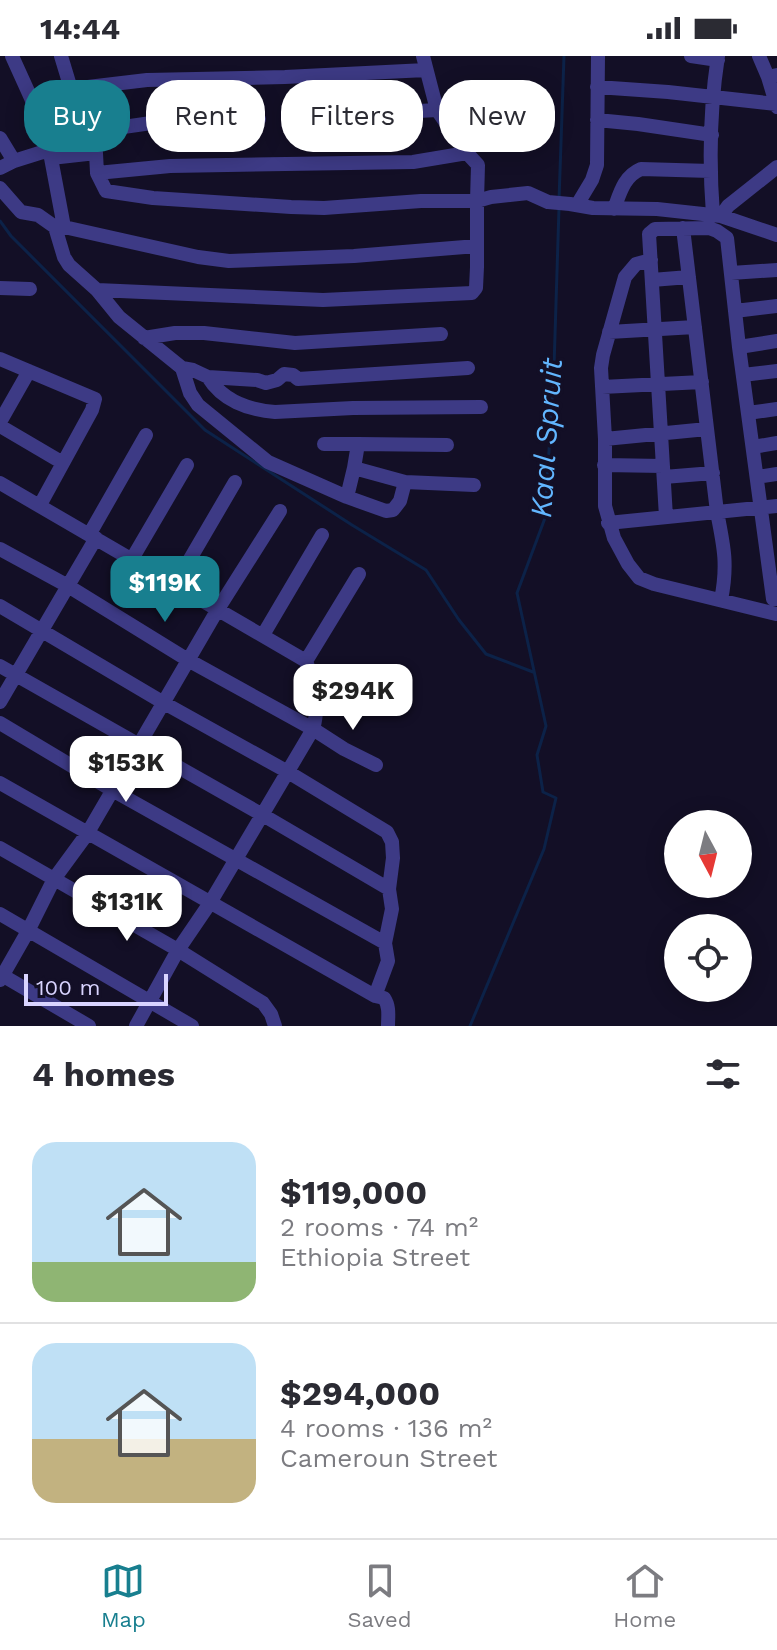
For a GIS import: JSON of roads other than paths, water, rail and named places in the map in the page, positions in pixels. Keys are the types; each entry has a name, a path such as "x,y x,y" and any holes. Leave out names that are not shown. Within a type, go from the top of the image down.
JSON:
{"street":[{"path":"12,56 31,98 50,154 64,257 119,317 182,368 208,377 266,383 284,374 298,379 468,368"},
{"path":"61,56 68,80"},
{"path":"573,204 596,171 598,56"},
{"path":"691,56 718,58 713,98 711,171 717,216"},
{"path":"597,87 776,101 772,76 759,56"},
{"path":"97,290 323,300 468,294 476,288 478,165 437,110 425,63 285,77 130,82"},
{"path":"423,111 437,110"},
{"path":"597,120 712,135"},
{"path":"0,138 7,165 50,154 96,153 97,173 104,189 153,198 324,208 421,201 477,201 528,193 548,202 717,216 777,235"},
{"path":"97,173 170,166 413,162 467,153"},
{"path":"717,216 777,167"},
{"path":"614,209 626,181 635,172 647,168 711,171"},
{"path":"0,188 21,212 39,216 59,227 229,261 354,256 477,246"},
{"path":"683,228 717,512 725,552 726,576 721,600"},
{"path":"651,260 636,264 625,277 601,368 605,439 603,490 608,523 620,551 639,578 721,600 776,607 771,539 761,508 727,238 709,228 655,229 649,238 651,260 666,517"},
{"path":"731,273 777,270"},
{"path":"652,280 689,277"},
{"path":"0,288 30,289"},
{"path":"735,311 777,306"},
{"path":"609,332 695,327"},
{"path":"144,338 175,333 204,333 295,343 441,334"},
{"path":"739,347 777,341"},
{"path":"0,359 95,399 92,410 40,505"},
{"path":"182,368 190,393 198,405 257,454 283,470 386,511 393,510 400,501 405,482"},
{"path":"29,371 0,424 63,463"},
{"path":"743,375 777,371"},
{"path":"208,377 223,394 244,407 263,411 481,407"},
{"path":"602,387 702,382"},
{"path":"748,413 777,409"},
{"path":"605,439 707,429"},
{"path":"0,702 68,586 146,435"},
{"path":"753,447 777,443"},
{"path":"324,444 447,445"},
{"path":"347,497 358,444"},
{"path":"132,559 187,465"},
{"path":"604,465 663,472 713,473"},
{"path":"354,468 405,482 474,485"},
{"path":"757,477 777,474"},
{"path":"176,583 235,482"},
{"path":"0,483 306,661 315,693 317,717 313,729 210,903 178,950 136,1026"},
{"path":"608,523 777,506"},
{"path":"89,1026 1,976 54,879 87,834 218,609 280,511"},
{"path":"263,635 322,535"},
{"path":"0,549 68,586 188,660 376,765"},
{"path":"306,661 359,574"},
{"path":"0,606 387,832 392,842 389,889 392,909 385,943 388,961 375,996"},
{"path":"0,666 389,889"},
{"path":"0,723 112,790 385,943"},
{"path":"0,783 375,996 384,998 387,1001 388,1026"},
{"path":"0,848 178,950 263,1003 275,1026"},
{"path":"0,914 192,1026"}],"waterway":[{"name":"Kaal Spruit","path":"559,200 564,56"},
{"name":"Kaal Spruit","path":"470,1026 544,849 556,798 543,792 537,755 546,726 517,593 545,518 559,208"},
{"path":"0,221 11,236 205,430 426,570 486,654 533,672"}]}
